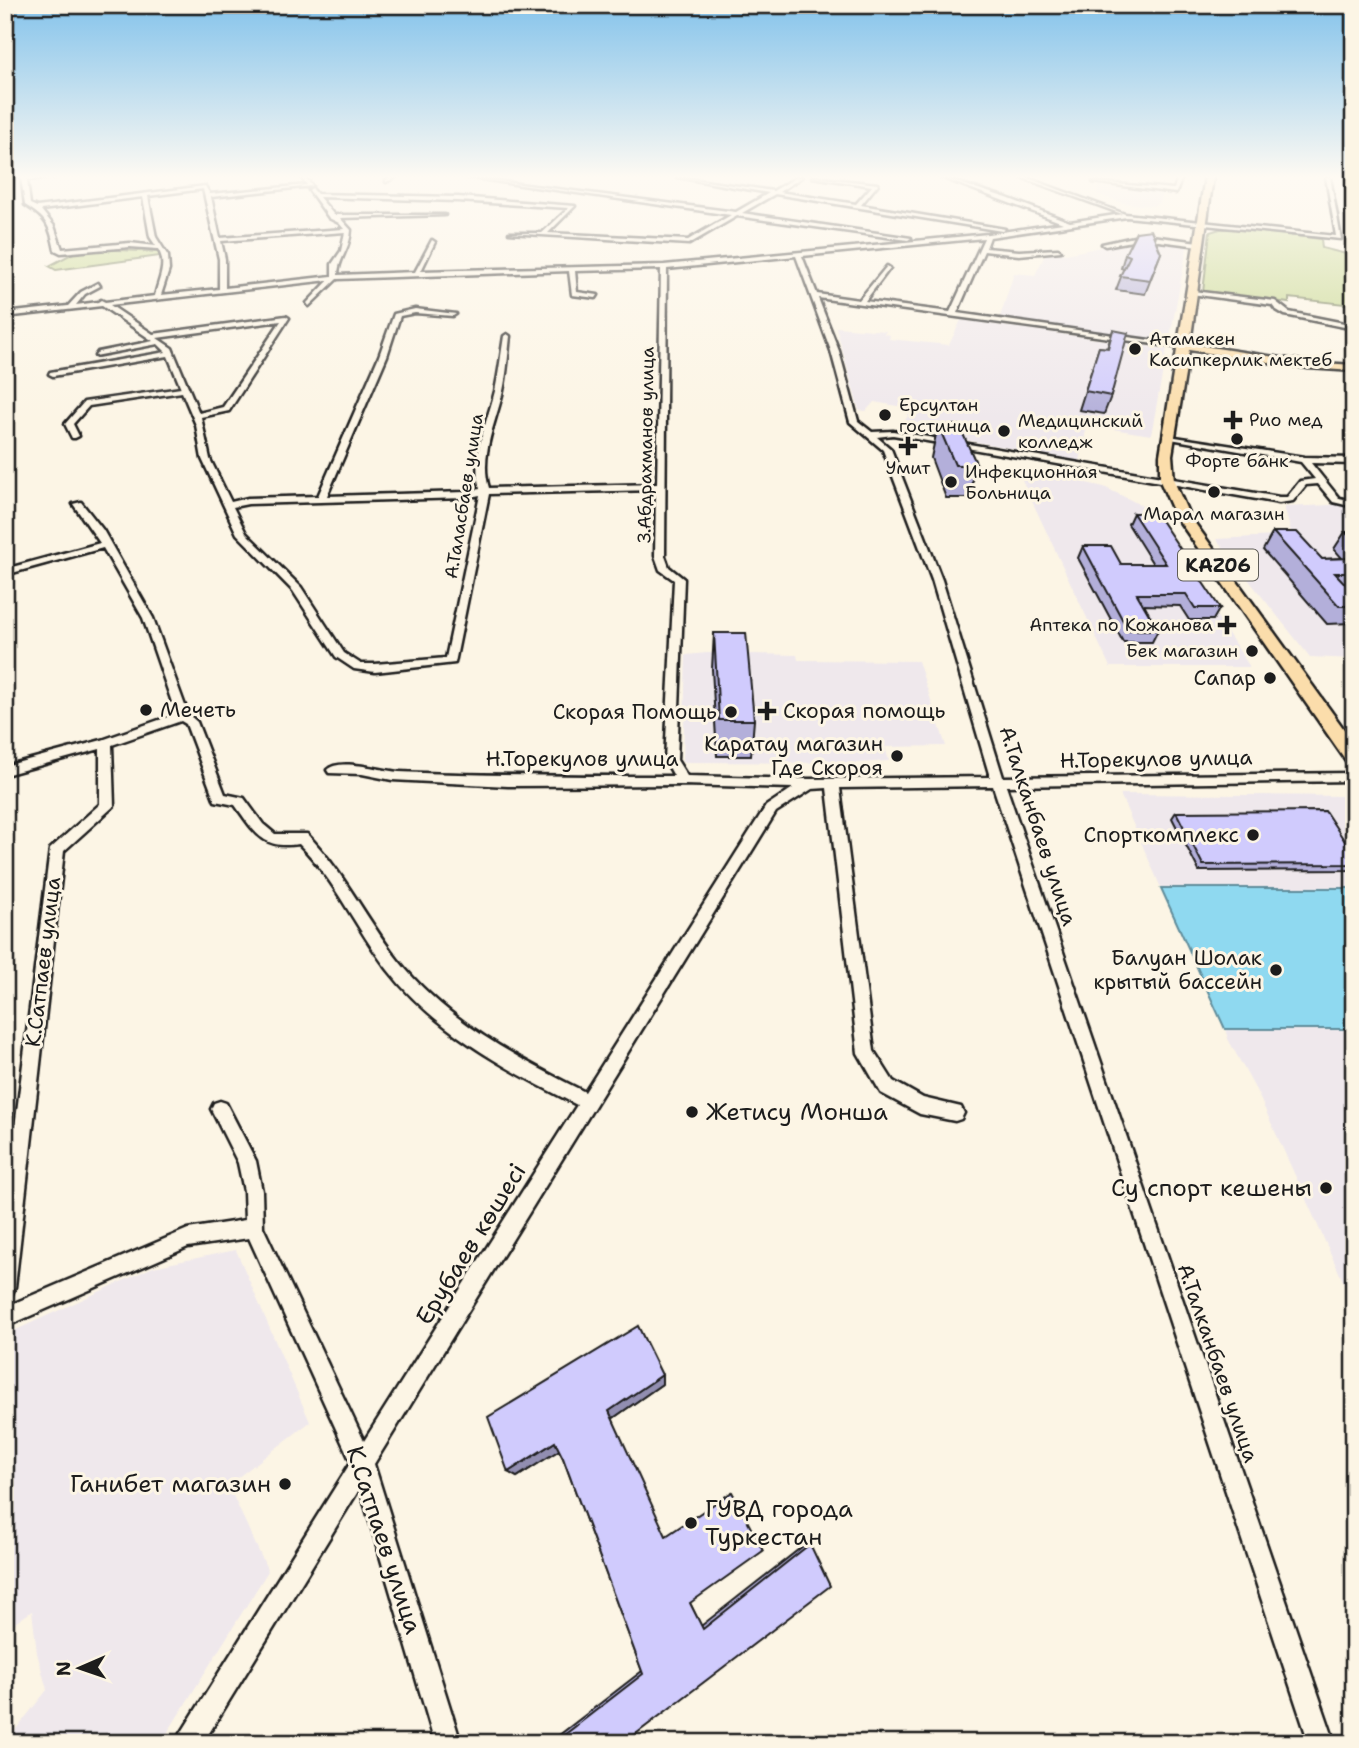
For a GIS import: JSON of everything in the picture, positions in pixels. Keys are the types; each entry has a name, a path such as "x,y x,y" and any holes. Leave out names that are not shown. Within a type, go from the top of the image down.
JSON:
{"main road":[{"name":"KАZ06","path":"1197,259 1169,438 1167,481 1182,515 1354,757"},
{"path":"1183,346 1308,365 1354,368"}],"street":[{"path":"158,295 166,270 165,259"},
{"path":"220,259 222,288"},
{"path":"309,304 335,277 335,264 341,259"},
{"path":"418,272 424,259"},
{"path":"5,315 158,295 335,277 418,272 664,267 759,259"},
{"name":"А.Талканбаев улица","path":"800,259 835,351 854,422 887,449 937,580 998,782 1322,1743"},
{"path":"953,314 979,259"},
{"name":"З.Абдрахманов улица","path":"664,267 660,556 664,568 678,579 671,760 683,780"},
{"path":"572,268 574,294 596,296"},
{"path":"862,301 887,268"},
{"path":"71,306 83,293 98,285"},
{"path":"1193,293 1275,303 1277,308 1287,314 1354,327"},
{"path":"816,296 1183,346"},
{"path":"102,302 157,339 170,353 196,416 206,459 228,505 248,501 466,495 485,491 662,487"},
{"path":"321,498 383,356 397,314 415,311 453,314"},
{"path":"98,354 157,339 286,318 226,409 196,416"},
{"name":"А.Таласбаев улица","path":"228,505 242,534 297,589 340,655 358,667 374,668 451,661 485,491 480,482 484,445 499,387 508,336"},
{"path":"52,374 170,353"},
{"path":"75,436 69,424 87,404 186,388"},
{"path":"869,435 894,433 1287,500 1303,482 1320,481"},
{"path":"1169,438 1304,460 1354,461"},
{"path":"1304,460 1336,500 1354,504"},
{"path":"78,504 106,544 148,618 183,716 191,722 220,798 239,801 268,838 281,844 302,838 314,849 338,880 366,930 406,981 456,1026 506,1059 588,1102"},
{"path":"5,572 106,544"},
{"path":"5,771 106,743 183,716"},
{"name":"К.Сатпаев улица","path":"5,1287 57,849 107,806 106,743"},
{"name":"Н.Торекулов улица","path":"332,770 362,770 392,776 508,781 683,780 809,784 1354,777"},
{"path":"833,783 866,1053 887,1087 920,1106 955,1113"},
{"name":"Ерубаев көшесі","path":"188,1743 771,809 809,784"},
{"name":"К.Сатпаев улица","path":"220,1110 247,1161 253,1191 254,1228 363,1463 448,1743"},
{"path":"5,1317 188,1238 254,1228"}],"shaded area":[{"path":"1043,259 1185,259 1169,342 1000,317 1014,273 1035,275"},
{"path":"961,320 1167,349 1151,435 1087,425 1080,461 900,428 908,416 903,407 874,402 866,411 859,410 836,327 886,331 884,334 890,335 889,339 949,345"},
{"path":"1016,467 1104,487 1145,507 1250,667 1110,667"},
{"path":"1354,504 1354,659 1310,657 1216,539 1292,535 1284,507"},
{"name":"Скорая помощь","path":"686,655 797,655 798,660 918,661 946,746 885,747 889,761 859,763 683,762"},
{"path":"1120,794 1354,796 1354,888 1161,888"},
{"name":"Су спорт кешены","path":"1225,1029 1354,1029 1354,1305 1258,1094"},
{"path":"236,1250 310,1422 228,1485 268,1571 161,1743 5,1743 47,1690 37,1653 32,1611 5,1630 5,1335 153,1267"}],"green space":[{"path":"63,259 141,259 56,270 49,266"},
{"path":"1207,259 1354,259 1354,305 1289,298 1289,303 1203,292"}],"water":[{"name":"Балуан Шолак крытый бассейн","path":"1161,888 1354,888 1354,1029 1225,1029"}],"building":[{"path":"1129,259 1159,259 1150,280 1120,276"},
{"path":"1113,330 1128,333 1111,396 1085,391 1099,347 1108,348"},
{"path":"938,425 959,425 977,465 955,465"},
{"path":"1133,513 1156,513 1220,608 1195,608 1186,594 1137,594 1158,630 1128,630 1083,546 1111,546 1121,564 1166,564"},
{"path":"1273,532 1297,532 1322,559 1354,558 1354,573 1335,573 1354,593 1354,606 1339,606"},
{"path":"1345,532 1354,532 1354,541"},
{"path":"714,633 746,633 754,720 719,720"},
{"name":"Спорткомплекс","path":"1325,811 1354,855 1354,864 1203,865 1176,812"},
{"name":"ГУВД города Туркестан","path":"638,1326 662,1375 609,1411 666,1536 732,1492 763,1551 690,1603 703,1629 810,1544 830,1586 624,1743 554,1743 643,1674 555,1442 508,1472 488,1417"}],"place":[{"name":"Атамекен Касипкерлик мектеб","path":"1135,349"},
{"name":"Ерсултан гостиница","path":"885,415"},
{"name":"Рио мед","path":"1233,420"},
{"name":"Медицинский колледж","path":"1004,431"},
{"name":"Форте банк","path":"1237,439"},
{"name":"Умит","path":"908,446"},
{"name":"Инфекционная Больница","path":"951,482"},
{"name":"Марал магазин","path":"1214,492"},
{"name":"Аптека по Кожанова","path":"1227,625"},
{"name":"Бек магазин","path":"1252,651"},
{"name":"Сапар","path":"1270,678"},
{"name":"Мечеть","path":"146,710"},
{"name":"Скорая помощь","path":"767,711"},
{"name":"Скорая Помощь","path":"731,712"},
{"name":"Каратау магазин Где Скороя","path":"897,756"},
{"name":"Спорткомплекс","path":"1253,835"},
{"name":"Балуан Шолак крытый бассейн","path":"1276,970"},
{"name":"Жетису Монша","path":"692,1112"},
{"name":"Су спорт кешены","path":"1326,1188"},
{"name":"Ганибет магазин","path":"285,1484"},
{"name":"ГУВД города Туркестан","path":"691,1523"}]}
